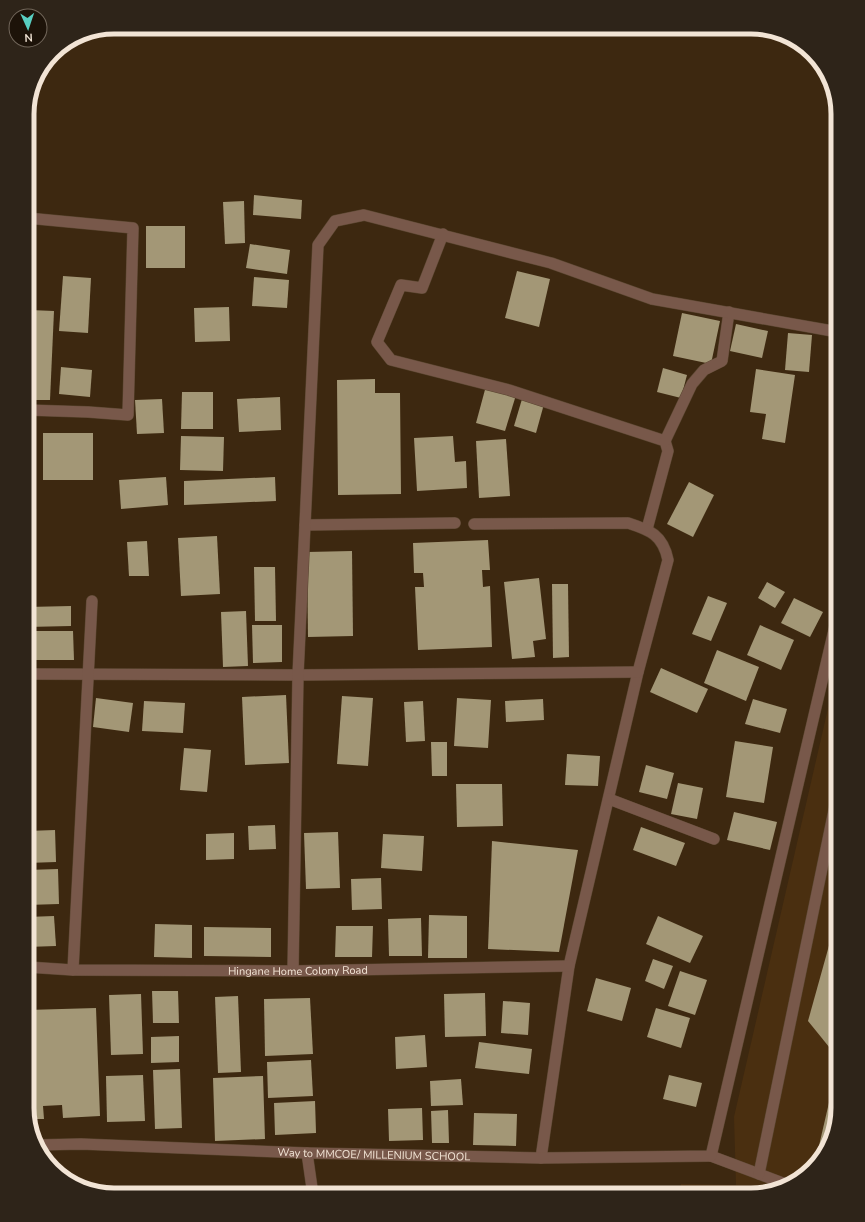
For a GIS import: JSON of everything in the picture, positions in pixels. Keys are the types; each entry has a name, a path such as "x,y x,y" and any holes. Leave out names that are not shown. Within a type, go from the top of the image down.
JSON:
{"street":[{"path":"293,971 298,675 318,245 335,221 364,215 551,262 652,299 831,331"},
{"path":"34,219 133,228 128,415 34,410"},
{"path":"443,234 422,288 401,285 377,342 391,360 508,390 665,441"},
{"path":"647,529 668,451 665,441 692,384 704,370 722,361 729,312"},
{"path":"305,525 455,523"},
{"path":"474,524 628,524 647,529 658,537 665,548 668,560 638,672 569,966 540,1158"},
{"path":"73,970 87,674 92,601"},
{"path":"781,1182 711,1156 831,643"},
{"path":"34,674 298,675 638,672"},
{"path":"609,799 714,839"},
{"path":"759,1174 831,825"},
{"name":"Hingane Home Colony Road","path":"34,967 73,970 293,971 569,966"},
{"name":"Way to MMCOE/ MILLENIUM SCHOOL","path":"43,1145 81,1144 307,1153 540,1158 711,1156"},
{"path":"307,1153 312,1188"}],"shaded area":[{"path":"831,695 831,1108 828,1129 825,1139 815,1157 800,1172 782,1182 751,1188 680,1188 681,1184 736,1185 734,1117"}],"building":[{"path":"254,195 302,200 301,219 253,215"},
{"path":"244,201 245,243 225,244 223,202"},
{"path":"146,226 185,226 185,268 146,268"},
{"path":"250,244 290,250 287,274 246,268"},
{"path":"517,271 550,279 539,327 505,318"},
{"path":"63,276 91,278 88,333 59,331"},
{"path":"254,277 289,280 287,308 252,306"},
{"path":"229,307 230,341 195,342 194,308"},
{"path":"34,310 54,311 50,400 34,400"},
{"path":"682,313 720,321 711,364 673,356"},
{"path":"736,324 768,331 762,358 730,351"},
{"path":"788,333 812,335 809,372 785,370"},
{"path":"61,367 92,370 90,397 59,394"},
{"path":"663,368 687,375 681,398 657,392"},
{"path":"756,369 795,375 785,443 762,439 766,414 750,412"},
{"path":"375,379 375,393 400,393 401,494 338,495 337,380"},
{"path":"486,386 516,395 505,431 476,423"},
{"path":"182,392 213,392 213,429 181,429"},
{"path":"280,397 281,430 239,432 237,399"},
{"path":"162,399 164,433 137,434 135,400"},
{"path":"522,399 544,404 536,433 514,426"},
{"path":"43,433 93,433 93,480 43,480"},
{"path":"181,436 224,437 223,471 180,470"},
{"path":"453,436 455,462 466,461 467,488 417,491 414,438"},
{"path":"506,439 510,496 479,498 476,441"},
{"path":"166,477 168,505 121,509 119,480"},
{"path":"275,477 276,501 184,505 184,481"},
{"path":"689,482 714,495 693,537 667,524"},
{"path":"217,536 220,594 181,596 178,538"},
{"path":"488,540 490,570 482,570 483,587 490,586 492,647 418,650 415,587 424,587 423,573 414,573 413,543"},
{"path":"147,541 149,576 129,576 127,542"},
{"path":"352,551 353,636 308,637 307,552"},
{"path":"254,567 275,567 276,621 255,621"},
{"path":"539,578 546,639 533,641 535,657 512,659 504,582"},
{"path":"767,582 785,592 775,608 758,598"},
{"path":"552,584 568,584 569,657 553,658"},
{"path":"708,596 727,603 711,641 692,634"},
{"path":"794,598 823,612 810,637 781,623"},
{"path":"71,606 71,626 34,627 34,607"},
{"path":"246,611 248,666 223,667 221,612"},
{"path":"252,625 282,625 282,662 253,663"},
{"path":"760,625 794,640 781,670 747,655"},
{"path":"34,631 73,631 74,660 34,660"},
{"path":"717,650 759,667 746,701 704,683"},
{"path":"661,668 708,689 697,713 650,692"},
{"path":"286,695 289,763 245,765 242,697"},
{"path":"342,696 373,698 368,766 337,764"},
{"path":"96,698 133,703 129,732 93,727"},
{"path":"457,698 491,700 488,748 454,746"},
{"path":"543,699 544,720 506,722 505,701"},
{"path":"753,699 787,709 780,733 745,724"},
{"path":"144,701 185,703 183,733 142,731"},
{"path":"423,701 425,741 406,742 404,702"},
{"path":"735,741 773,747 764,803 726,797"},
{"path":"431,742 447,742 447,776 432,776"},
{"path":"184,748 211,750 207,792 180,790"},
{"path":"567,754 600,756 598,786 565,785"},
{"path":"646,765 674,773 667,799 639,792"},
{"path":"678,783 703,788 697,819 671,814"},
{"path":"456,784 502,784 503,826 457,827"},
{"path":"734,812 777,822 770,850 727,840"},
{"path":"275,825 276,849 249,850 248,826"},
{"path":"641,827 685,843 676,866 633,850"},
{"path":"55,830 56,862 34,863 34,831"},
{"path":"338,832 340,888 306,889 304,833"},
{"path":"234,833 234,859 206,860 206,834"},
{"path":"383,834 424,836 422,871 381,868"},
{"path":"492,841 578,850 559,952 488,949"},
{"path":"58,869 59,904 34,905 34,870"},
{"path":"381,878 382,909 352,910 351,879"},
{"path":"429,915 467,916 467,958 428,958"},
{"path":"54,916 56,946 34,947 34,917"},
{"path":"658,916 703,936 690,963 646,944"},
{"path":"421,918 422,956 389,956 388,919"},
{"path":"155,924 192,925 192,958 154,957"},
{"path":"336,926 373,926 372,957 335,957"},
{"path":"204,927 271,928 271,957 204,956"},
{"path":"830,942 831,1049 808,1021"},
{"path":"653,959 673,966 664,989 645,981"},
{"path":"680,971 707,980 695,1015 668,1006"},
{"path":"596,978 631,988 622,1021 587,1011"},
{"path":"152,991 178,991 179,1023 153,1023"},
{"path":"485,993 486,1036 445,1037 444,994"},
{"path":"141,994 143,1054 111,1055 109,995"},
{"path":"238,996 241,1072 218,1073 215,997"},
{"path":"310,998 313,1054 265,1056 264,999"},
{"path":"503,1001 530,1003 528,1035 501,1033"},
{"path":"96,1008 100,1116 63,1118 62,1105 43,1106 44,1119 35,1119 34,1010"},
{"path":"656,1008 690,1018 681,1048 647,1037"},
{"path":"425,1035 427,1067 396,1069 395,1037"},
{"path":"179,1036 179,1062 151,1063 151,1037"},
{"path":"479,1042 532,1049 529,1074 475,1068"},
{"path":"311,1060 313,1096 268,1098 267,1062"},
{"path":"180,1069 182,1128 155,1129 153,1070"},
{"path":"143,1075 145,1121 107,1122 106,1076"},
{"path":"669,1075 702,1083 696,1107 663,1099"},
{"path":"263,1076 265,1139 215,1141 213,1078"},
{"path":"461,1079 463,1105 431,1106 430,1081"},
{"path":"831,1094 831,1108 828,1129 825,1139 817,1153"},
{"path":"315,1101 316,1133 275,1135 274,1103"},
{"path":"422,1108 423,1140 389,1141 388,1109"},
{"path":"448,1110 449,1143 432,1143 431,1111"},
{"path":"474,1113 517,1114 516,1146 473,1145"}]}
